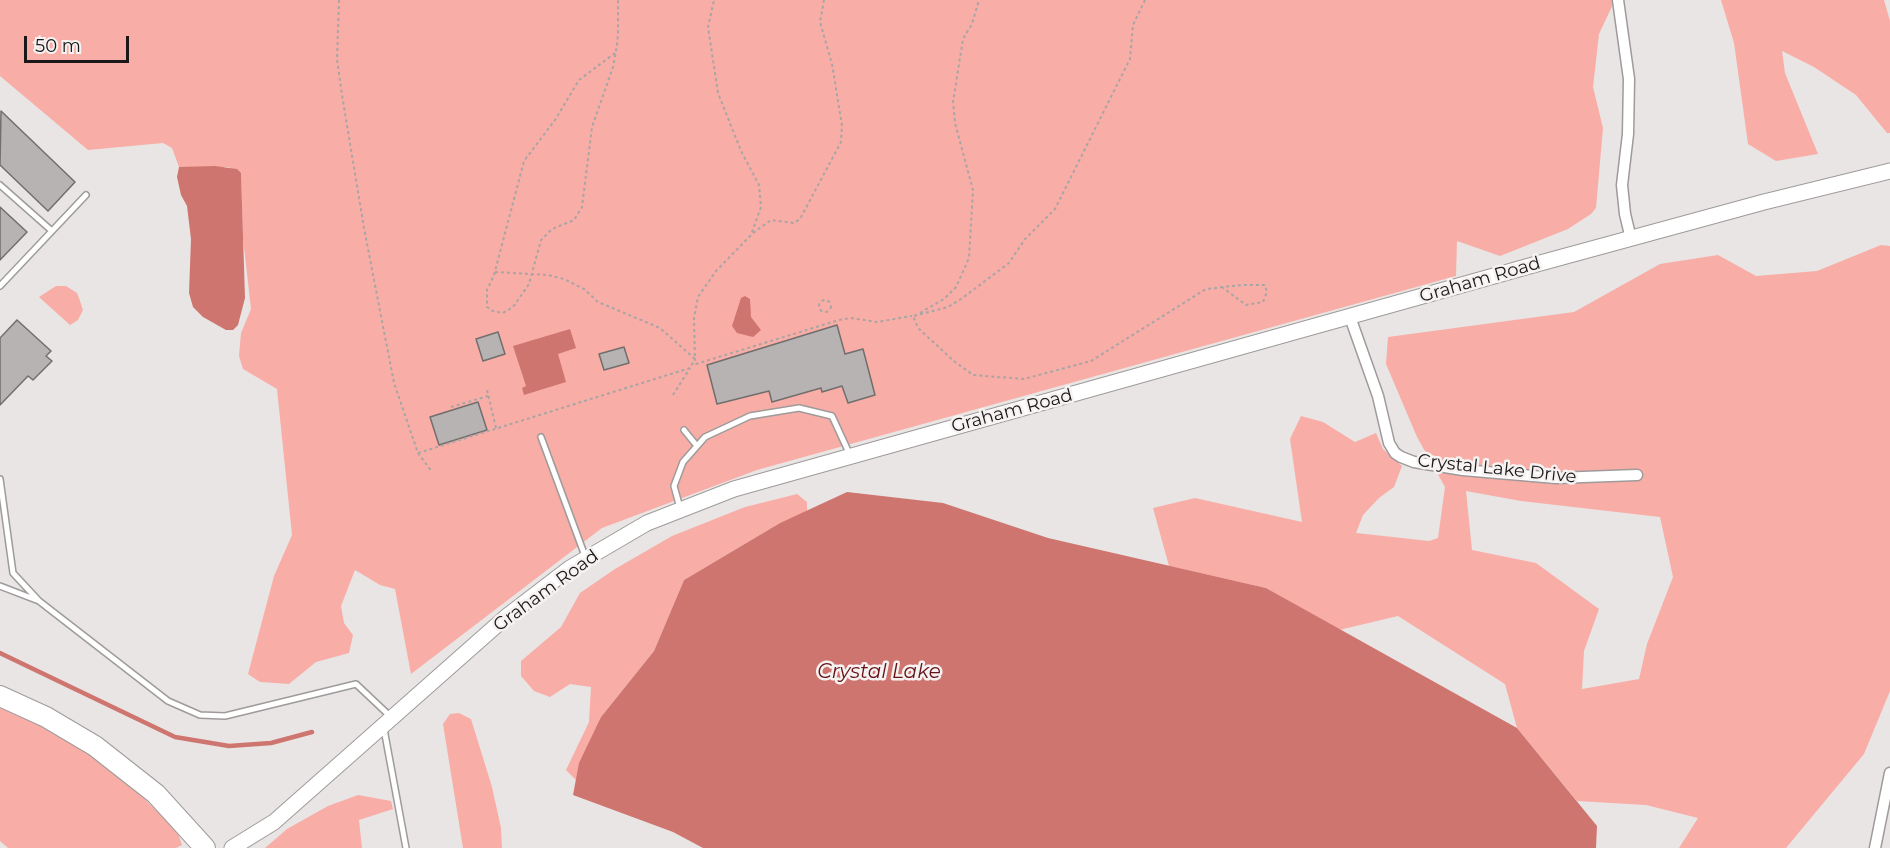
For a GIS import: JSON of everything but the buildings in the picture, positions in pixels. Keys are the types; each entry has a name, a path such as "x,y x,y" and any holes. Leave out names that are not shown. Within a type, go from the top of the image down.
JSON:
{"highway":[{"path":"0,696 46,717 95,746 156,794 205,848"}],"main road":[{"name":"Graham Road","path":"232,848 274,822 472,646 570,568 646,523 735,489 850,456 1764,202 1890,171"}],"street":[{"path":"1618,0 1629,79 1629,123 1622,185 1624,214 1631,239"},
{"name":"Crystal Lake Drive","path":"1350,317 1378,396 1389,443 1395,453 1401,457 1414,462 1463,470 1556,478 1637,475"},
{"path":"1875,848 1890,773"}],"lane":[{"path":"0,185 51,231"},
{"path":"0,284 86,195"},
{"path":"681,510 674,486 683,462 705,437 750,416 799,408 832,416 850,456"},
{"path":"684,430 697,446"},
{"path":"541,437 586,559"},
{"path":"0,479 13,573 39,601 168,701 200,715 225,716 356,684 388,723 406,848"},
{"path":"0,586 39,601"}],"path":[{"path":"339,0 338,59 364,228 394,383 418,453 432,472"},
{"path":"615,53 579,80 555,120 524,160 486,299 487,307 498,313 513,307 526,291 533,274 538,249 546,233 574,220 582,207 592,127 612,76 615,53 618,0"},
{"path":"714,0 708,27 721,105 759,185 761,196 759,216 751,235"},
{"path":"824,0 820,22 832,64 842,126 842,142 800,219 794,223 781,219 771,220 751,235 716,271 698,297 694,318 696,364 839,320 851,318 878,322 948,307 961,300 1009,263 1025,239 1055,209 1130,59 1133,25 1144,0"},
{"path":"913,316 944,299 956,287 969,258 974,190 955,123 953,102 963,39 972,24 979,0"},
{"path":"495,272 533,274 564,279 584,289 598,302 660,328 695,359"},
{"path":"913,316 918,328 955,362 973,375 1024,379 1090,361 1125,342 1199,292 1222,287 1265,285 1267,291 1263,302 1246,305 1222,287"},
{"path":"829,301 831,309 821,311 820,302 829,301"},
{"path":"673,395 695,359"},
{"path":"418,453 690,368"},
{"path":"487,390 496,428"},
{"path":"451,407 488,396"}],"shaded area":[{"path":"0,0 1615,0 1599,34 1593,87 1603,128 1596,208 1591,214 1568,229 1500,256 1457,241 1456,276 757,470 602,528 411,674 395,589 380,585 355,570 341,606 344,623 353,635 349,653 316,662 289,684 260,682 248,674 274,576 292,535 277,389 243,369 239,356 241,333 251,309 243,238 241,173 228,167 179,167 172,148 163,143 88,150 0,76"},
{"path":"1721,0 1884,0 1890,21 1890,133 1887,133 1856,95 1814,67 1782,51 1785,73 1818,154 1776,161 1748,144 1734,43"},
{"path":"1881,245 1890,246 1890,691 1864,754 1786,848 1679,848 1698,818 1646,805 1577,801 1517,728 1505,684 1398,616 1339,630 1266,588 1169,566 1153,508 1195,498 1302,522 1290,439 1301,416 1323,422 1355,442 1376,433 1383,449 1402,466 1394,487 1379,498 1363,515 1356,533 1429,541 1438,538 1445,487 1417,437 1386,364 1388,337 1574,312 1660,264 1718,255 1756,276 1817,271","holes":["1466,491 1521,501 1660,517 1673,577 1647,644 1639,679 1582,689 1584,651 1599,609 1536,563 1472,550"]},
{"path":"56,286 66,286 77,293 80,301 83,310 78,320 70,325 39,297"},
{"path":"797,494 807,502 807,511 780,523 684,580 654,651 601,717 576,780 566,770 589,722 591,687 570,684 550,697 534,691 521,676 521,661 561,627 580,593 615,569 672,536 745,507"},
{"path":"0,705 39,722 116,772 177,830 182,845 176,848 8,848 0,841"},
{"path":"459,713 471,719 492,787 501,828 502,848 463,848 443,724 450,714"},
{"path":"358,795 391,801 393,809 359,820 362,848 265,848 287,829 328,806"}],"water":[{"path":"215,166 237,169 241,173 245,298 238,325 233,330 226,330 203,317 193,307 189,293 191,239 187,206 181,195 177,177 179,167"},
{"path":"745,296 750,299 751,317 761,330 753,337 737,333 732,326 741,298"},
{"path":"570,329 576,348 558,354 566,382 524,395 522,388 526,386 513,346"},
{"name":"Crystal Lake","path":"847,492 943,503 1048,538 1266,588 1517,728 1597,826 1596,848 703,848 673,832 573,795 579,763 601,717 654,651 684,580 780,523"}],"waterway":[{"path":"0,653 175,737 229,746 271,743 312,732"}]}
